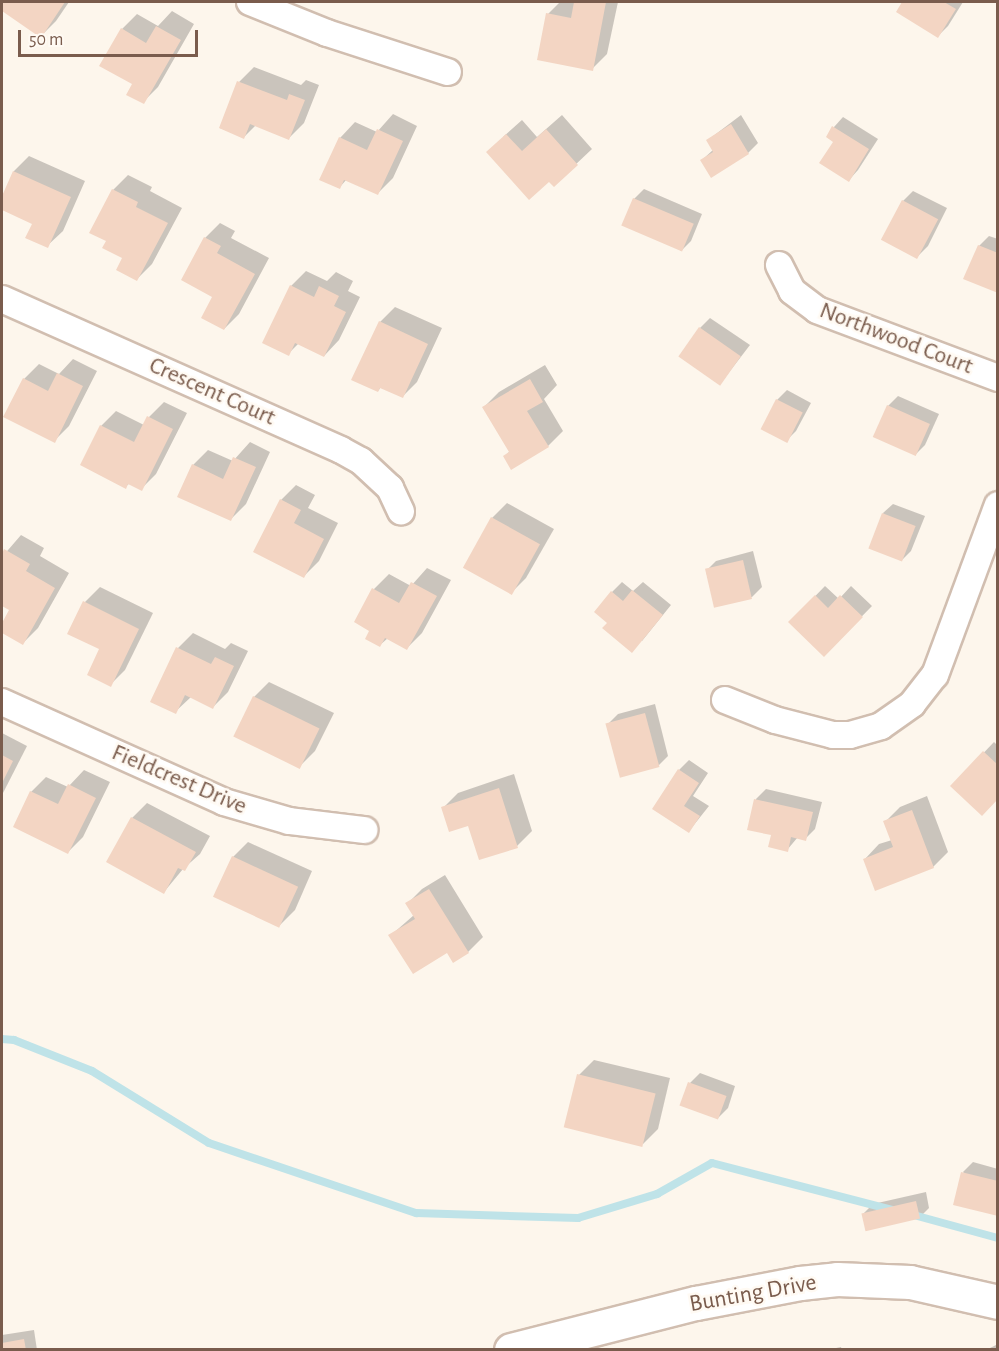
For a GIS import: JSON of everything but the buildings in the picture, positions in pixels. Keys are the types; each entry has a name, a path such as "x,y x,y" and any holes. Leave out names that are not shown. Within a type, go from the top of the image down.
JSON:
{"street":[{"path":"250,2 327,33 448,72"},
{"name":"Northwood Court","path":"779,265 792,291 817,310 998,378"},
{"name":"Crescent Court","path":"2,299 341,450 361,462 390,488 400,512"},
{"path":"725,700 775,720 833,735 850,735 880,726 912,704 935,675 998,506"},
{"name":"Fieldcrest Drive","path":"2,702 224,802 289,821 364,830"},
{"name":"Bunting Drive","path":"531,1347 696,1303 800,1283 837,1279 910,1282 998,1302"}],"waterway":[{"path":"2,1039 14,1040 92,1071 209,1143 416,1213 578,1218 657,1194 712,1163 892,1210"},
{"path":"910,1214 998,1238"}]}
